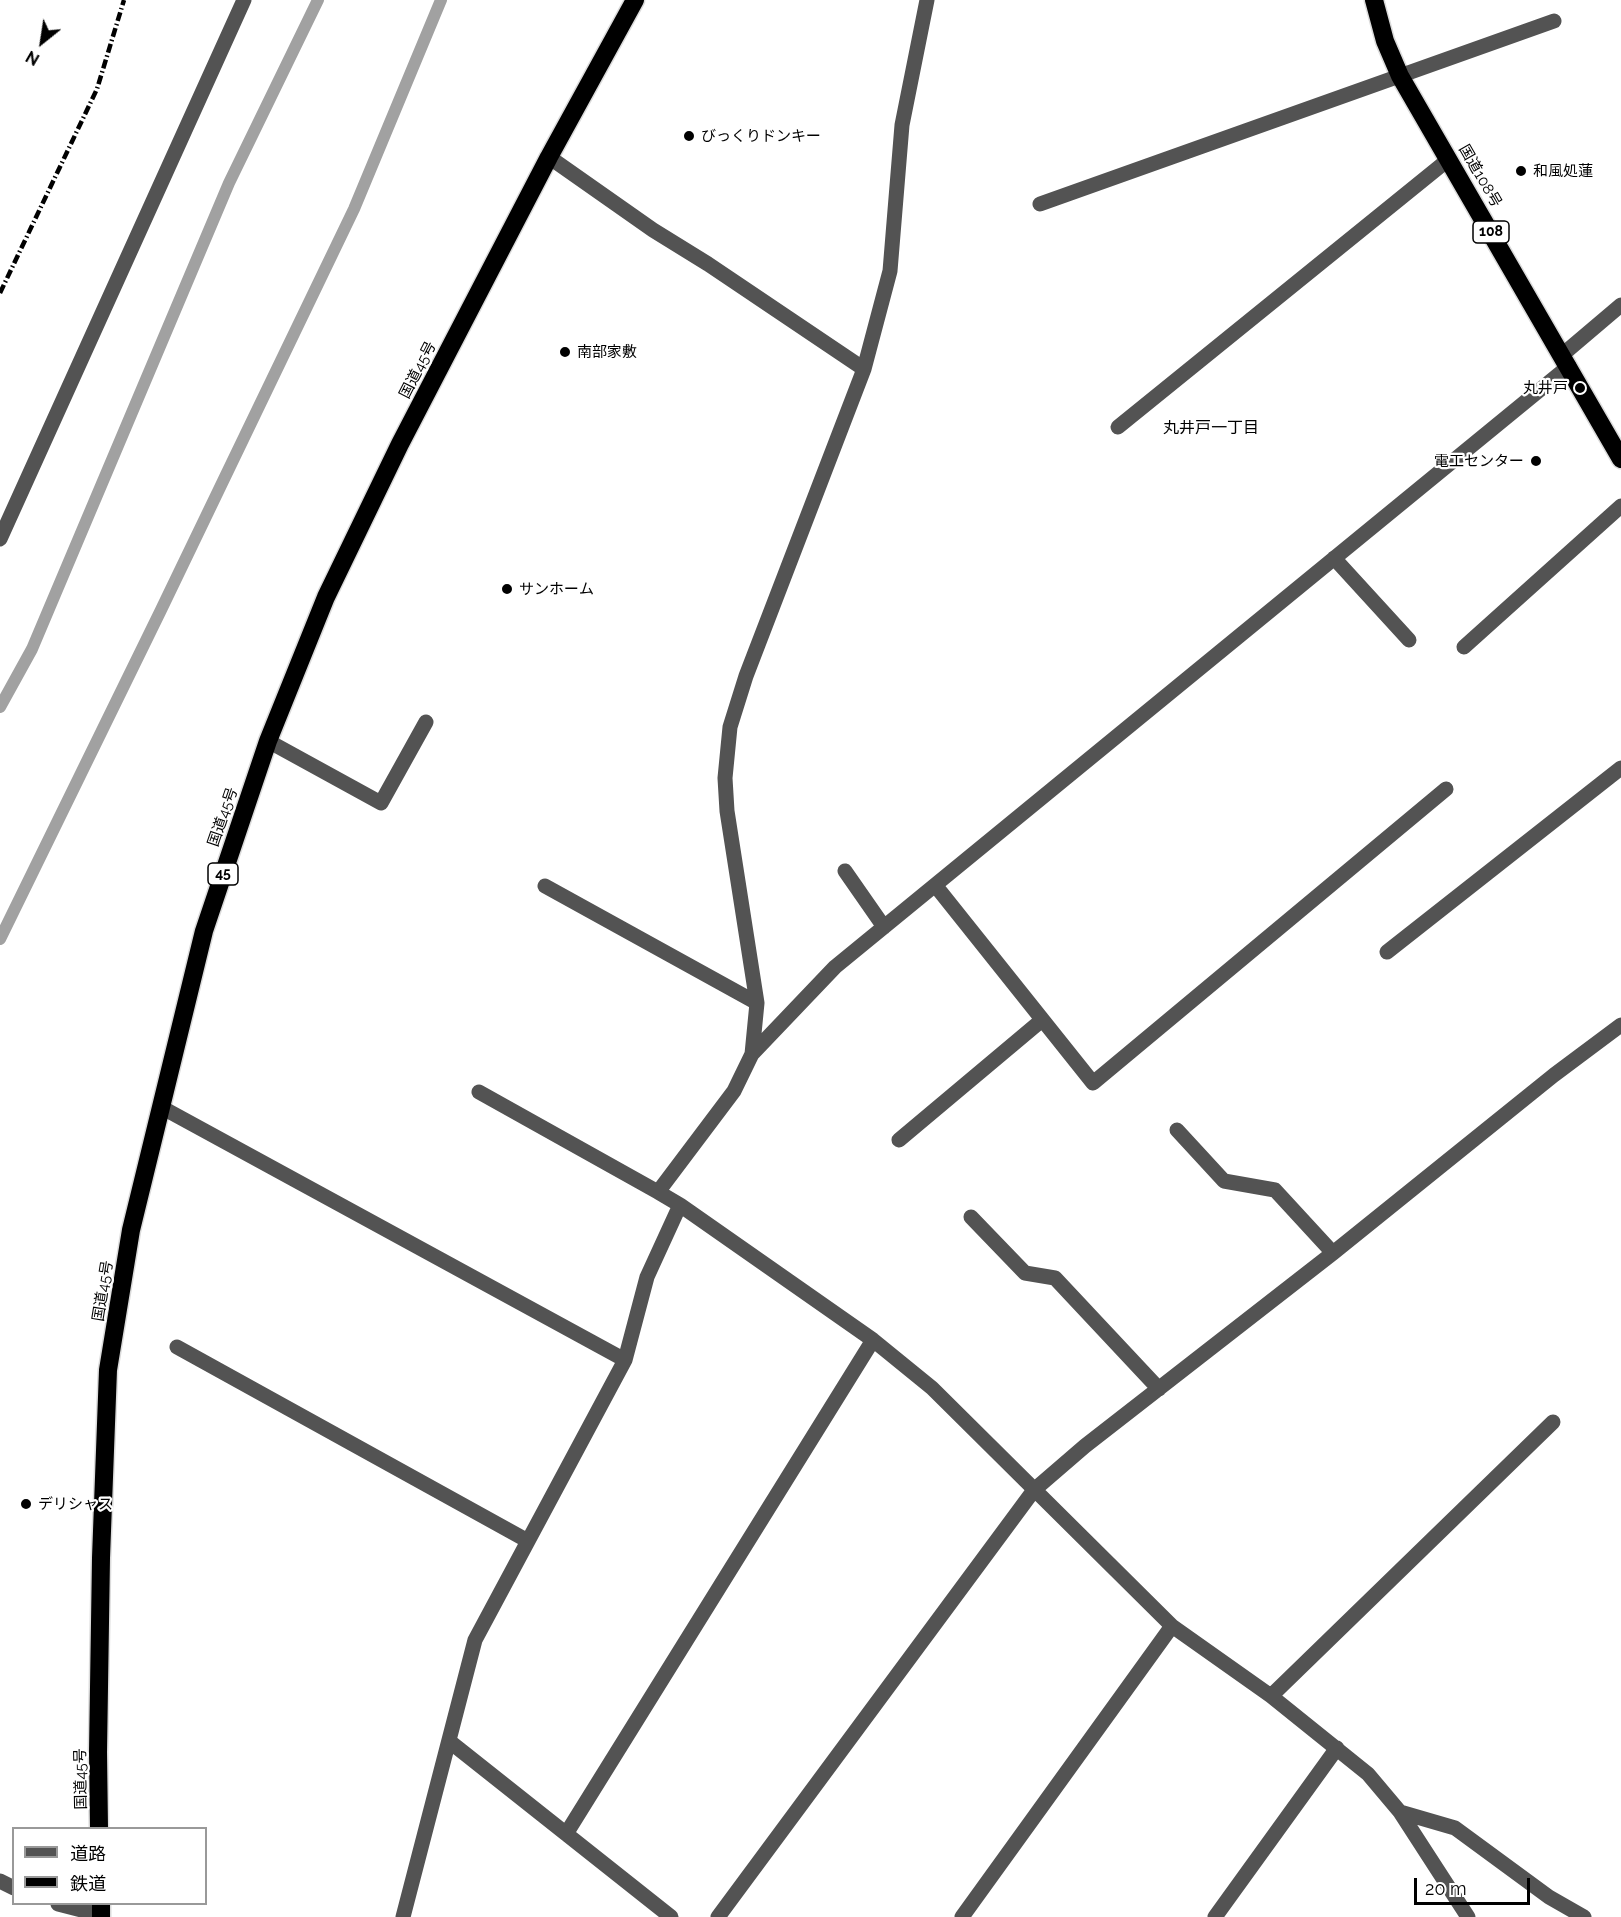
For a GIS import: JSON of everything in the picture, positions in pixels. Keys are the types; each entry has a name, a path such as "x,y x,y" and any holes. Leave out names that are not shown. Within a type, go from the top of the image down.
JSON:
{"highway":[{"name":"国道45号","path":"99,1827 101,1581 108,1370 131,1230 204,931 268,741 326,597 400,444 549,157 635,0"},
{"name":"国道108号","path":"1374,0 1385,41 1400,76 1621,459"}],"street":[{"path":"0,539 244,0"},
{"path":"752,1054 757,1004 727,811 725,778 730,727 746,676 864,369 890,271 902,125 927,0"},
{"path":"1040,204 1554,21"},
{"path":"549,157 653,230 708,264 864,369"},
{"path":"1118,427 1449,159"},
{"path":"658,1192 734,1091 752,1054 835,967 1334,558 1565,361 1621,305"},
{"path":"1464,647 1621,506"},
{"path":"1334,558 1409,640"},
{"path":"268,741 297,759 381,803 426,722"},
{"path":"1387,952 1621,768"},
{"path":"935,885 1093,1083 1446,789"},
{"path":"845,871 884,927"},
{"path":"545,886 757,1004"},
{"path":"899,1140 1042,1020"},
{"path":"718,1917 1035,1490 1085,1446 1333,1253 1554,1075 1621,1025"},
{"path":"479,1092 680,1205 873,1340 932,1389 1172,1626 1271,1696 1368,1774 1400,1812 1468,1917"},
{"path":"161,1107 625,1360"},
{"path":"1178,1130 1224,1181 1275,1190 1333,1253"},
{"path":"403,1917 475,1640 625,1360 646,1277 680,1205"},
{"path":"971,1217 1024,1273 1055,1278 1159,1389"},
{"path":"566,1834 873,1340"},
{"path":"177,1347 528,1541"},
{"path":"1271,1696 1553,1422"},
{"path":"962,1917 1172,1626"},
{"path":"449,1741 671,1917"},
{"path":"1215,1917 1338,1748"},
{"path":"1400,1812 1455,1828 1549,1897 1584,1917"},
{"path":"63,1905 101,1912"}],"waterway":[{"path":"0,707 32,649 229,183 318,0"},
{"path":"0,939 354,209 441,0"}],"railway":[{"path":"0,293 97,89 124,0"}],"place":[{"name":"びっくりドンキー","path":"689,136"},
{"name":"和風処蓮","path":"1521,171"},
{"name":"南部家敷","path":"565,352"},
{"name":"丸井戸","path":"1580,388"},
{"name":"電工センター","path":"1536,461"},
{"name":"サンホーム","path":"507,589"},
{"name":"デリシャス","path":"26,1504"}],"district":[{"name":"丸井戸一丁目","path":"1211,428"}]}
